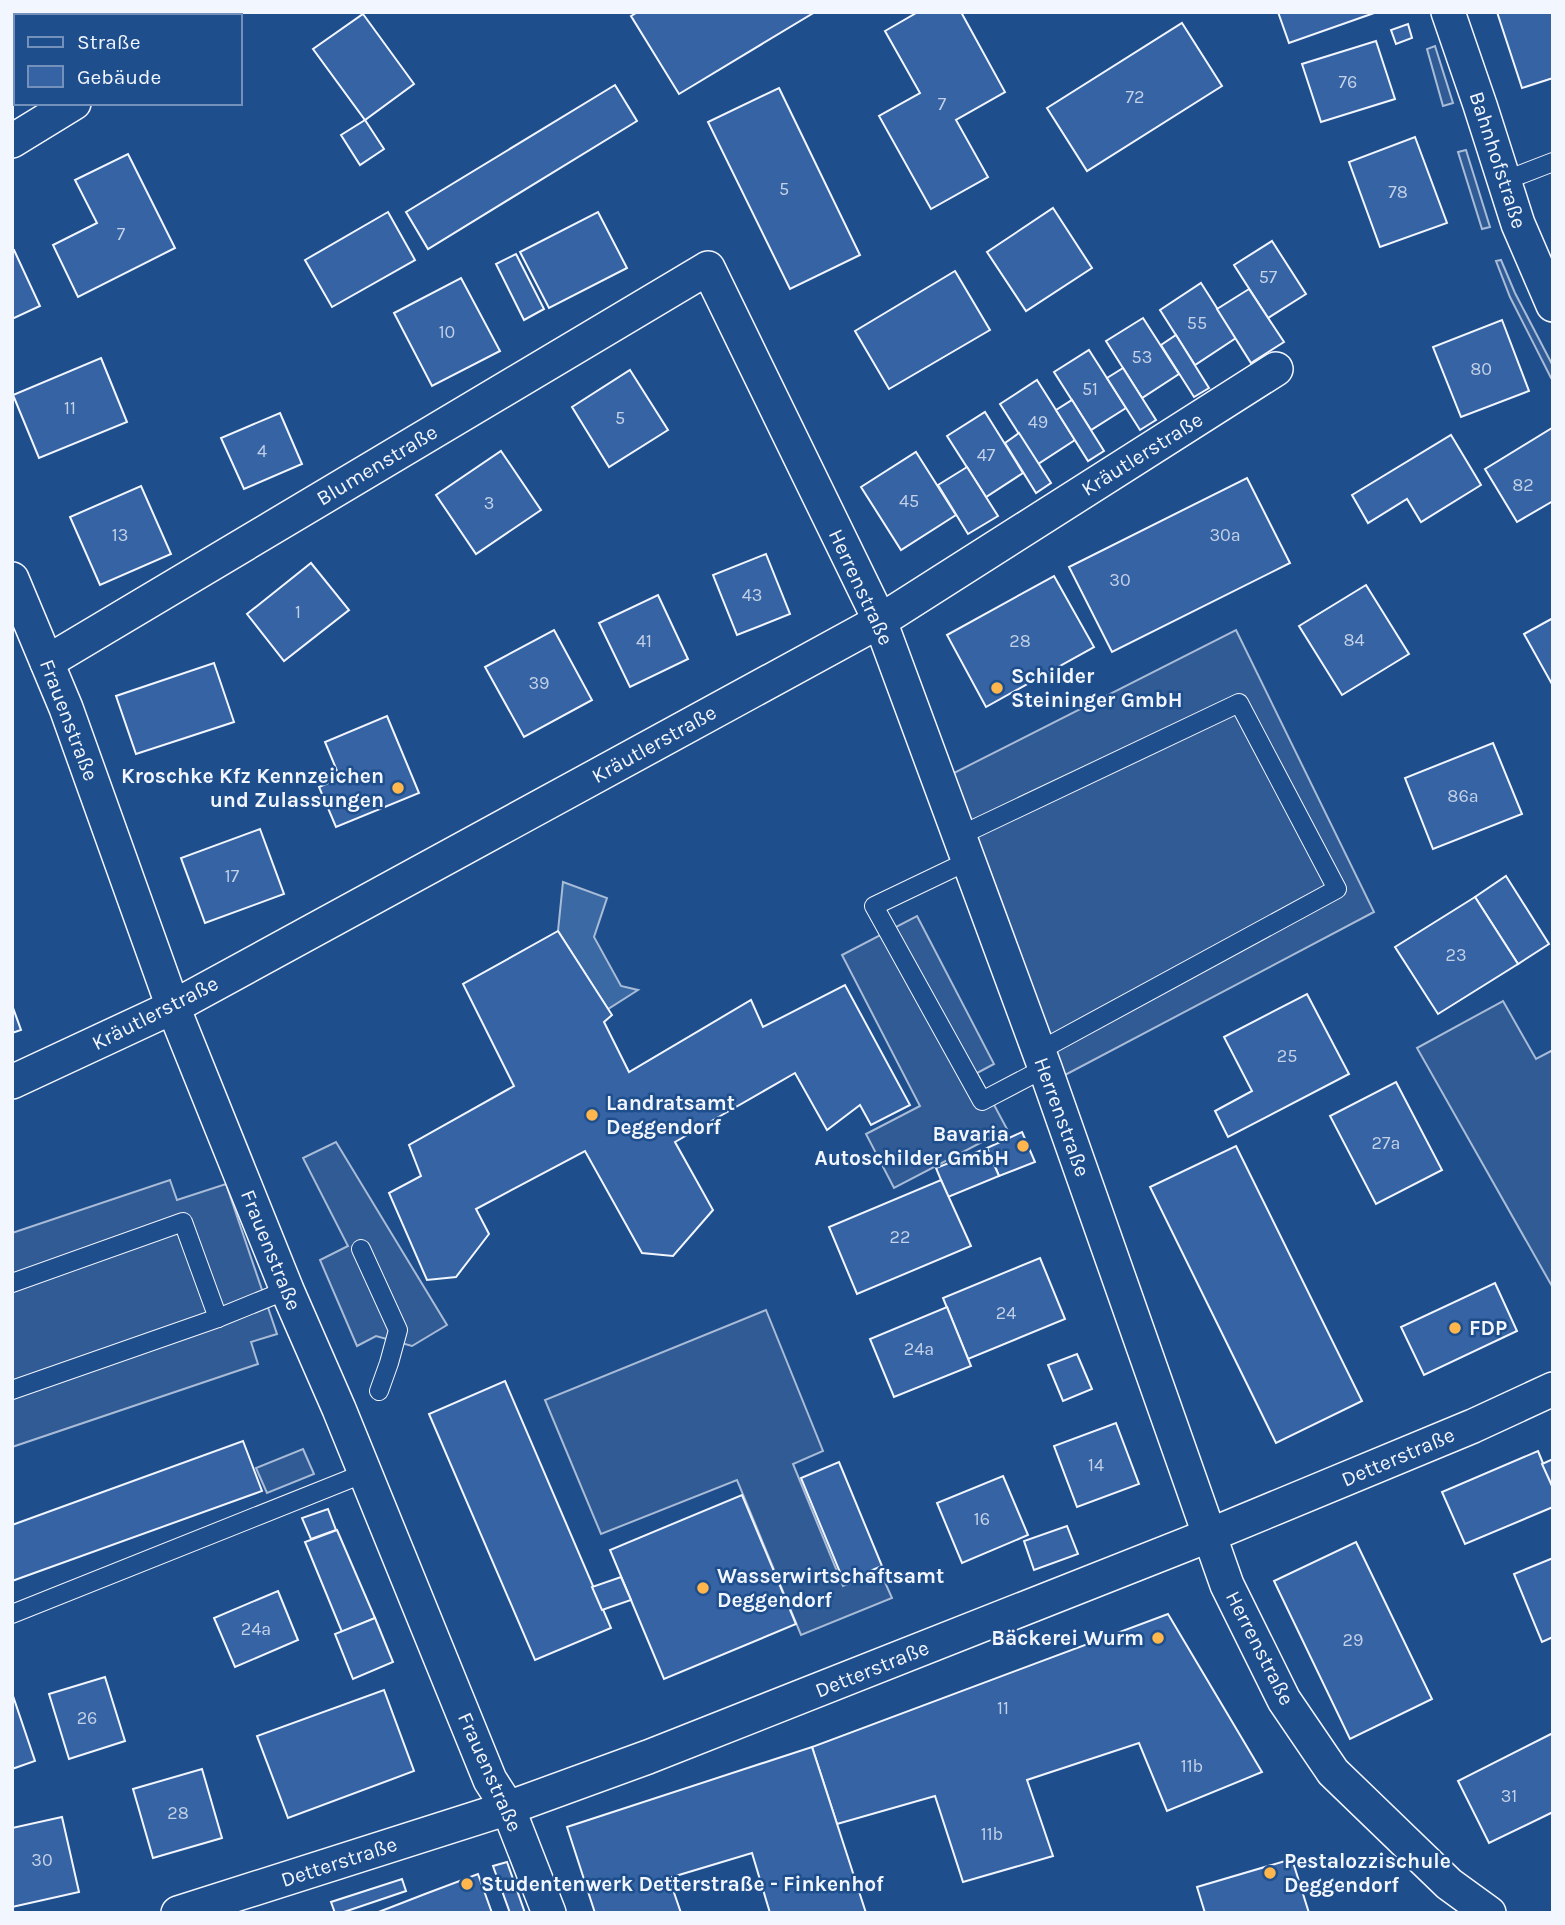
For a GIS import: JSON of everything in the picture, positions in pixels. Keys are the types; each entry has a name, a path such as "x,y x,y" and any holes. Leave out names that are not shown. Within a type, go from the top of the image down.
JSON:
{"street":[{"name":"Bahnhofstraße","path":"1448,12 1518,224 1553,305"},
{"path":"12,141 71,105"},
{"name":"Herrenstraße","path":"708,268 880,621 1042,1059 1227,1585 1284,1700 1333,1772 1449,1884 1489,1913"},
{"name":"Blumenstraße","path":"47,662 708,268"},
{"name":"Kräutlerstraße","path":"12,1082 173,1007 880,621 1276,369"},
{"name":"Frauenstraße","path":"12,579 66,708 173,1007 490,1780 508,1808 549,1913"},
{"name":"Detterstraße","path":"178,1913 508,1808 648,1757 1210,1535 1473,1426 1553,1389"}],"lane":[{"path":"1504,181 1553,162"},
{"path":"1239,703 1337,889 1042,1059 982,1101 874,906 964,848 1239,703"},
{"path":"12,1283 183,1222 218,1318"},
{"path":"361,1249 398,1330 379,1391"},
{"path":"12,1390 218,1318 287,1290"},
{"path":"12,1614 365,1473"}],"shaded area":[{"path":"1435,46 1453,103 1443,106 1427,49"},
{"path":"1466,150 1490,227 1482,229 1458,152"},
{"path":"1501,260 1553,366 1551,378 1510,297 1496,261"},
{"path":"1236,630 1374,912 1065,1075 948,776"},
{"path":"563,882 607,898 594,937 621,986 638,990 608,1009 558,931"},
{"path":"917,916 994,1064 977,1073 1007,1129 894,1188 866,1134 920,1106 842,955"},
{"path":"1503,1001 1536,1059 1553,1050 1553,1288 1417,1048"},
{"path":"336,1142 447,1325 412,1346 376,1336 357,1346 320,1260 348,1246 303,1158"},
{"path":"170,1180 177,1200 226,1184 277,1334 251,1342 258,1364 12,1447 12,1233"},
{"path":"766,1310 823,1451 793,1464 843,1586 880,1571 892,1598 801,1635 737,1480 601,1534 545,1400"},
{"path":"303,1449 314,1474 267,1493 256,1468"}],"building":[{"path":"638,12 815,12 679,94 631,16"},
{"path":"918,12 961,12 1005,92 956,120 988,177 931,209 879,116 920,93 885,31"},
{"path":"1278,12 1377,12 1289,43"},
{"path":"1497,12 1553,12 1553,78 1522,88"},
{"path":"363,14 414,84 365,120 313,49"},
{"path":"1182,23 1222,86 1087,171 1047,108"},
{"path":"1408,24 1412,38 1396,44 1391,30"},
{"path":"1376,41 1395,99 1321,122 1302,64"},
{"path":"615,85 637,121 428,249 406,212"},
{"path":"779,88 860,255 790,289 708,122"},
{"path":"365,120 384,149 360,165 341,135"},
{"path":"1415,137 1447,223 1380,247 1349,162"},
{"path":"128,154 175,248 78,297 53,245 97,223 75,180"},
{"path":"1053,208 1092,268 1026,311 987,252"},
{"path":"388,212 415,260 332,307 305,260"},
{"path":"598,212 627,268 549,308 520,252"},
{"path":"1272,241 1306,294 1268,318 1234,265"},
{"path":"14,250 40,306 12,319 12,251"},
{"path":"516,254 544,309 524,320 496,264"},
{"path":"955,271 990,330 889,389 855,331"},
{"path":"461,278 500,351 432,386 394,313"},
{"path":"1201,283 1236,338 1195,365 1160,310"},
{"path":"1249,289 1284,342 1251,363 1217,309"},
{"path":"1143,318 1179,374 1142,398 1106,341"},
{"path":"1502,320 1529,391 1461,417 1433,347"},
{"path":"1176,335 1209,388 1194,397 1161,345"},
{"path":"1089,350 1126,408 1091,430 1054,372"},
{"path":"101,358 127,422 39,458 13,395"},
{"path":"1123,368 1156,420 1140,430 1107,378"},
{"path":"630,370 668,430 609,467 572,407"},
{"path":"1037,380 1075,440 1038,464 1000,404"},
{"path":"1072,400 1104,451 1088,461 1056,410"},
{"path":"985,412 1023,473 986,497 947,436"},
{"path":"280,413 302,464 244,489 221,438"},
{"path":"1552,428 1553,501 1517,522 1485,469"},
{"path":"1019,433 1051,483 1036,493 1005,443"},
{"path":"1451,435 1481,485 1421,522 1407,499 1368,523 1352,495"},
{"path":"501,451 541,510 476,554 436,495"},
{"path":"916,452 956,515 901,550 861,487"},
{"path":"967,467 998,516 968,534 938,485"},
{"path":"1247,478 1290,563 1112,652 1069,567"},
{"path":"141,486 171,554 100,585 70,517"},
{"path":"766,554 790,614 737,635 713,575"},
{"path":"311,563 349,610 284,661 247,614"},
{"path":"1054,576 1094,647 986,707 947,635"},
{"path":"1366,585 1409,654 1342,695 1299,626"},
{"path":"658,595 688,659 630,687 599,623"},
{"path":"1553,618 1553,686 1524,634"},
{"path":"554,630 592,700 524,737 485,667"},
{"path":"214,663 234,722 136,754 116,696"},
{"path":"387,716 419,793 336,827 319,787 340,778 325,742"},
{"path":"1493,743 1522,814 1433,849 1405,778"},
{"path":"260,829 284,894 205,923 181,858"},
{"path":"1506,876 1549,944 1518,964 1475,897"},
{"path":"1475,897 1518,964 1438,1014 1395,947"},
{"name":"Landratsamt Deggendorf","path":"558,931 612,1015 604,1022 629,1072 751,1000 763,1027 845,985 910,1105 871,1125 860,1105 827,1130 795,1073 675,1142 713,1210 673,1256 642,1253 585,1151 476,1209 489,1234 456,1277 427,1280 389,1193 421,1176 409,1145 514,1086 463,984"},
{"path":"1307,994 1349,1074 1228,1137 1215,1111 1252,1091 1224,1037"},
{"path":"12,1005 21,1030 12,1033"},
{"path":"1396,1082 1442,1170 1376,1204 1330,1116"},
{"path":"1022,1132 1035,1162 999,1176 987,1148"},
{"path":"1236,1146 1362,1401 1276,1443 1150,1187"},
{"path":"987,1148 999,1176 948,1197 936,1168"},
{"path":"941,1180 971,1246 857,1294 829,1227"},
{"path":"1040,1258 1065,1319 968,1359 943,1298"},
{"path":"1495,1283 1517,1331 1424,1375 1401,1327"},
{"path":"947,1307 971,1366 894,1397 870,1339"},
{"path":"1077,1354 1092,1389 1063,1401 1048,1365"},
{"path":"505,1381 611,1628 535,1660 429,1414"},
{"path":"1116,1423 1139,1484 1077,1507 1054,1446"},
{"path":"243,1441 262,1491 12,1581 12,1525"},
{"path":"1538,1451 1553,1488 1553,1507 1465,1544 1442,1492"},
{"path":"1553,1459 1553,1488 1542,1464"},
{"path":"839,1462 882,1566 844,1582 801,1478"},
{"path":"1003,1476 1028,1535 962,1563 937,1503"},
{"name":"Wasserwirtschaftsamt Deggendorf","path":"742,1495 796,1624 664,1679 610,1550"},
{"path":"328,1509 336,1530 311,1539 302,1518"},
{"path":"1067,1526 1078,1554 1034,1570 1024,1541"},
{"path":"337,1530 375,1618 342,1632 305,1542"},
{"path":"1356,1542 1432,1699 1350,1739 1274,1581"},
{"path":"1553,1558 1553,1637 1542,1642 1514,1574"},
{"path":"621,1577 631,1600 602,1610 592,1587"},
{"path":"278,1591 298,1640 235,1667 214,1618"},
{"path":"1168,1614 1262,1772 1167,1811 1139,1743 1027,1780 1053,1856 963,1882 935,1796 837,1824 812,1747"},
{"path":"375,1618 393,1662 353,1679 335,1634"},
{"path":"105,1677 125,1741 69,1759 49,1694"},
{"path":"384,1690 414,1771 288,1818 257,1736"},
{"path":"12,1693 35,1761 12,1769"},
{"path":"1553,1733 1553,1812 1489,1843 1458,1781"},
{"path":"812,1747 866,1913 770,1913 752,1853 669,1878 681,1913 595,1913 567,1827"},
{"path":"202,1769 222,1838 153,1858 133,1789"},
{"path":"62,1817 79,1892 12,1907 12,1828"},
{"name":"Pestalozzischule Deggendorf","path":"1292,1859 1309,1913 1205,1913 1197,1887"},
{"path":"507,1862 525,1913 510,1913 493,1866"},
{"name":"Studentenwerk Detterstraße - Finkenhof","path":"478,1874 492,1913 376,1913 425,1894"},
{"path":"402,1879 406,1891 335,1913 331,1902"}],"place":[{"name":"Schilder Steininger GmbH","path":"997,688"},
{"name":"Kroschke Kfz Kennzeichen und Zulassungen","path":"398,788"},
{"name":"Landratsamt Deggendorf","path":"592,1115"},
{"name":"Bavaria Autoschilder GmbH","path":"1023,1146"},
{"name":"FDP","path":"1455,1328"},
{"name":"Wasserwirtschaftsamt Deggendorf","path":"703,1588"},
{"name":"Bäckerei Wurm","path":"1158,1638"},
{"name":"Pestalozzischule Deggendorf","path":"1270,1873"},
{"name":"Studentenwerk Detterstraße - Finkenhof","path":"467,1884"}]}
